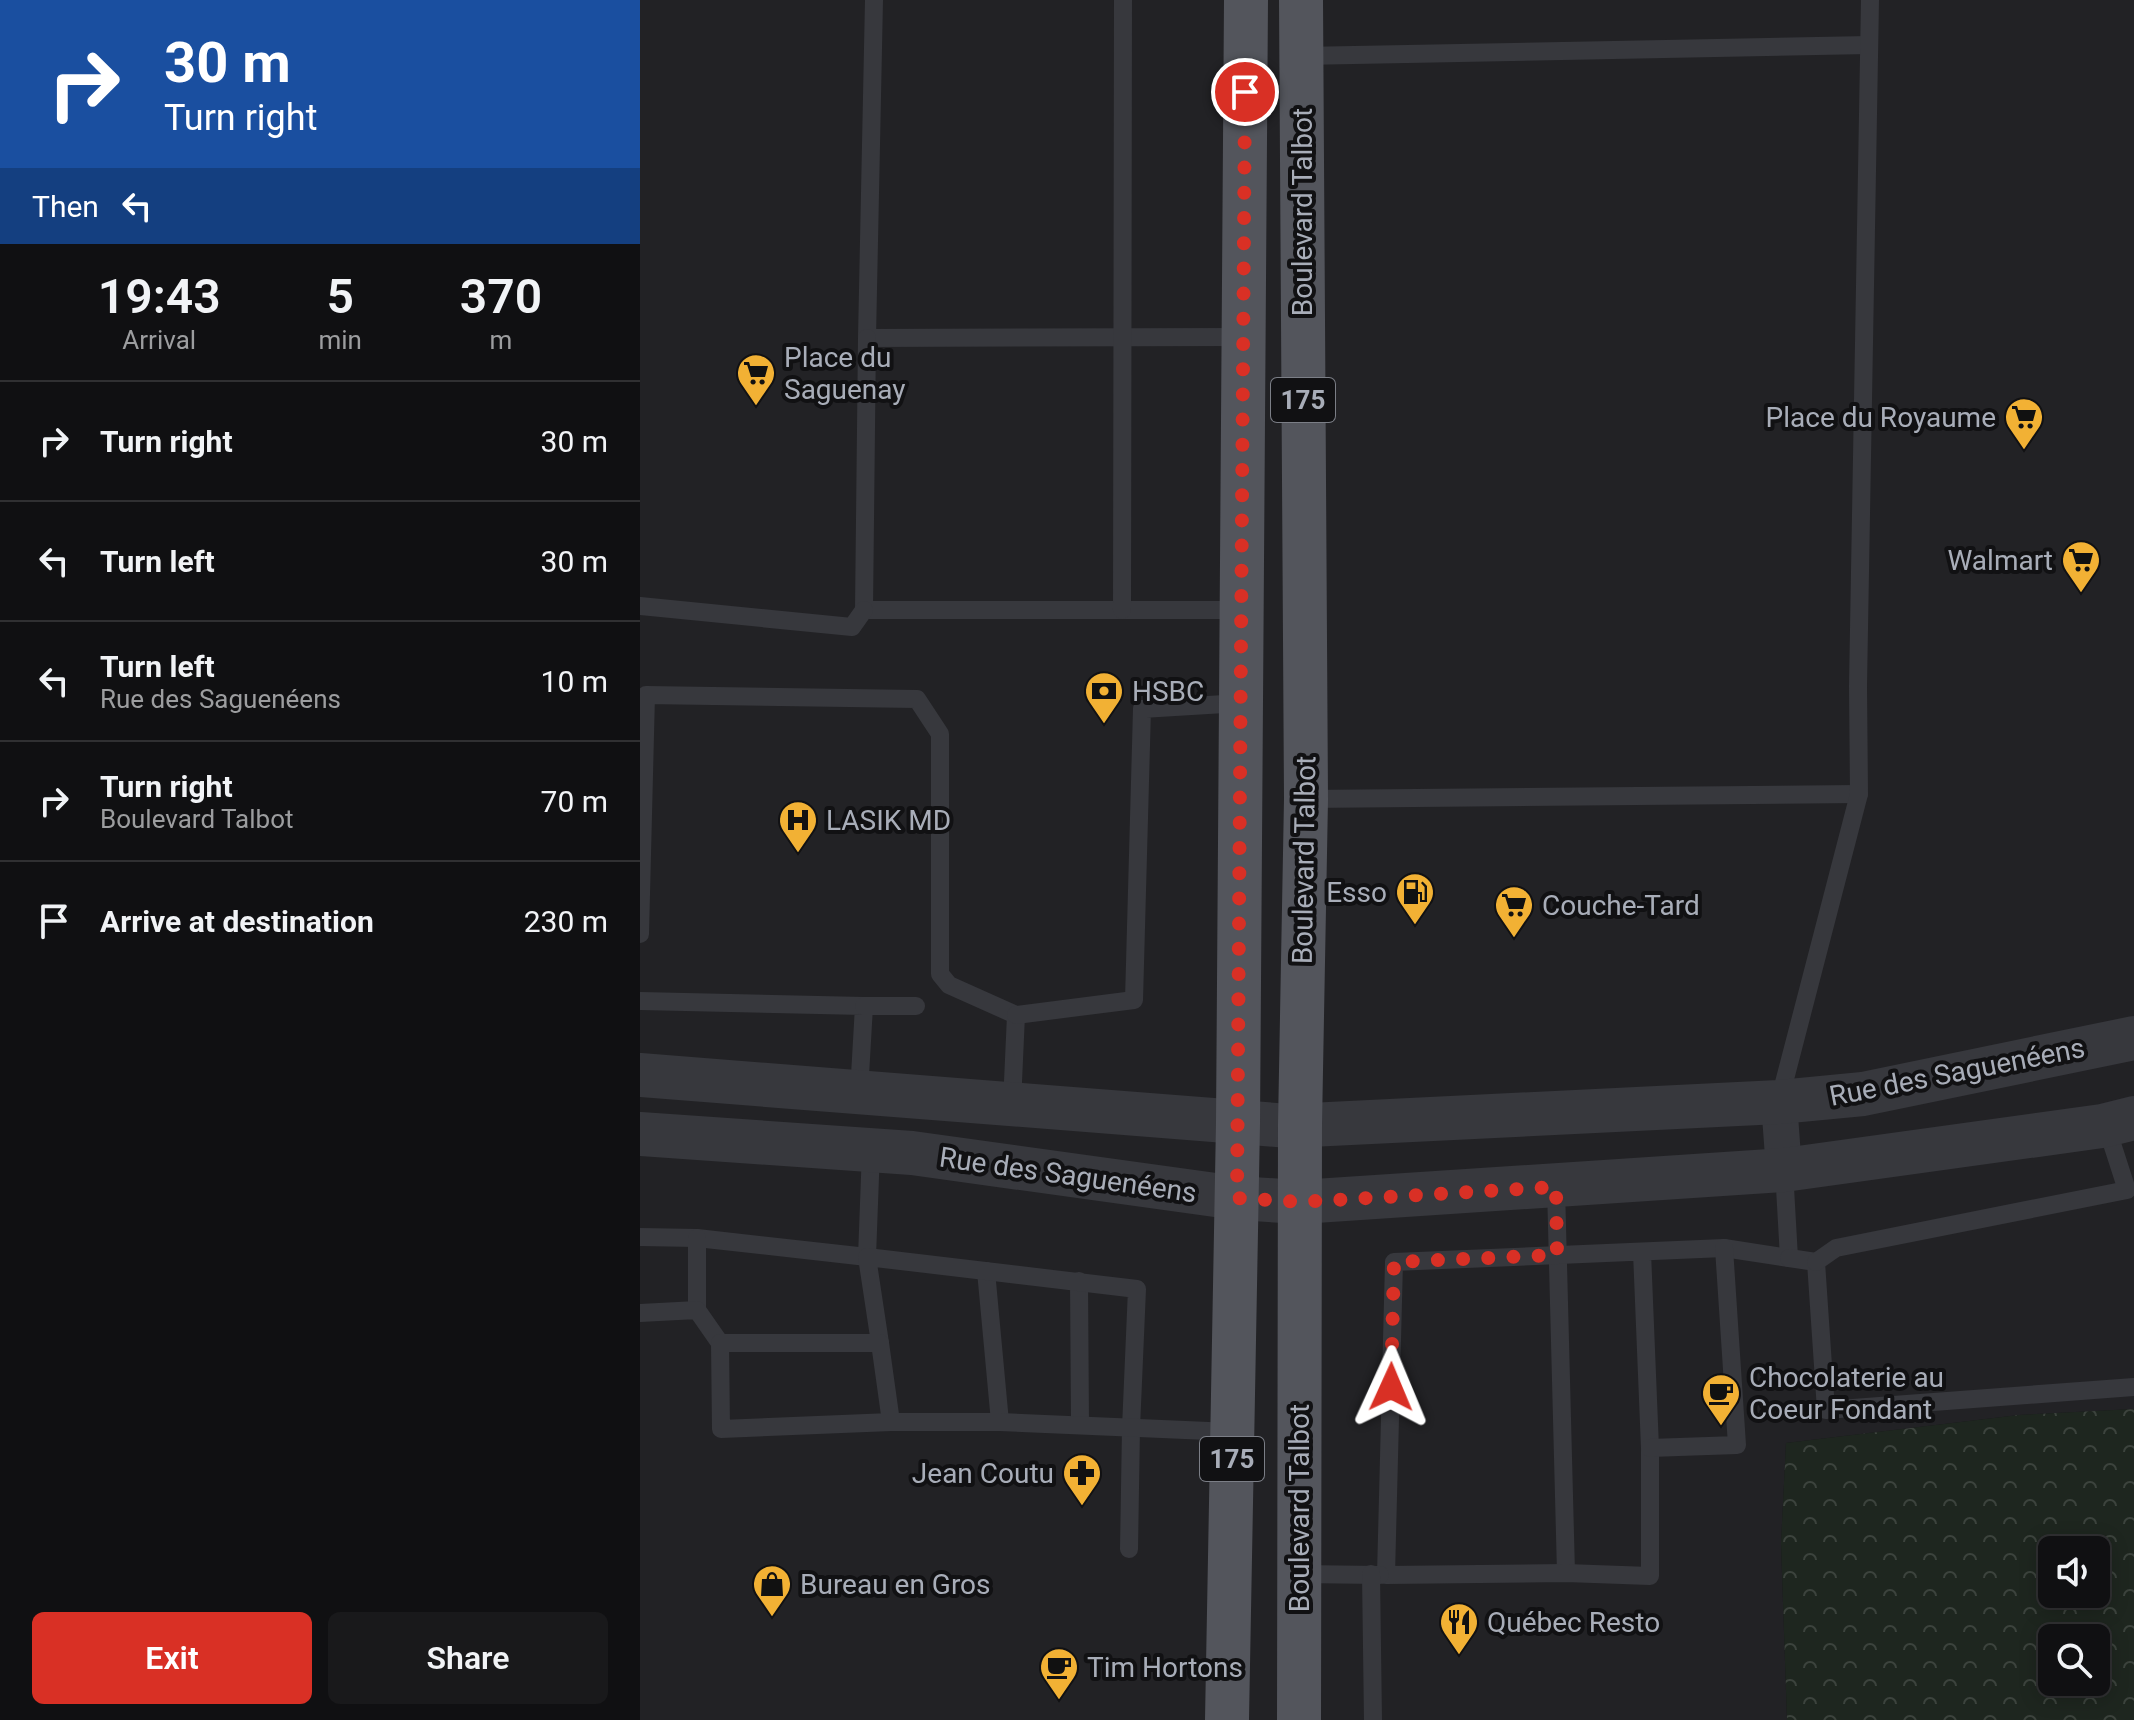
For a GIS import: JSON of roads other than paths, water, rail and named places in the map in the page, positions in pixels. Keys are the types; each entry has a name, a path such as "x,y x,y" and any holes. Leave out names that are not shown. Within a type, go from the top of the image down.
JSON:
{"main road":[{"name":"Boulevard Talbot","path":"1227,1720 1238,1123 1246,0"},
{"name":"Boulevard Talbot","path":"1299,1720 1300,1125 1306,799 1301,0"}],"street":[{"name":"Rue des Saguenéens","path":"640,1075 1238,1123 1300,1125 1779,1102 1863,1094 2134,1038"},
{"path":"1779,1102 1784,1170"},
{"name":"Rue des Saguenéens","path":"640,1134 912,1153 1237,1198 1300,1202 1784,1170 2120,1122"}],"lane":[{"path":"640,606 852,627 864,610 874,0"},
{"path":"1122,610 1123,0"},
{"path":"1779,1102 1859,794 1858,686 1870,0"},
{"path":"1301,56 1869,45"},
{"path":"867,338 1244,337"},
{"path":"864,610 1242,610"},
{"path":"640,934 643,695 917,699 940,734 940,974 949,985 1016,1015 1134,1000 1142,709 1241,703"},
{"path":"1306,799 1859,794"},
{"path":"640,1001 916,1006"},
{"path":"859,1093 864,1006"},
{"path":"1012,1104 1016,1015"},
{"path":"1373,1720 1394,1262 1724,1248 1816,1262 1836,1248 2130,1190 2120,1122"},
{"path":"871,1150 867,1257 891,1422"},
{"path":"1784,1170 1789,1258"},
{"path":"1556,1187 1566,1573"},
{"path":"640,1237 697,1238 1137,1289 1129,1549"},
{"path":"697,1238 697,1310 720,1343 721,1429 891,1422 1000,1422 1232,1432"},
{"path":"1650,1448 1737,1445 1724,1248"},
{"path":"1299,1574 1566,1573 1650,1576 1650,1448 1642,1252"},
{"path":"1816,1262 1826,1410 2134,1387"},
{"path":"986,1271 1000,1422"},
{"path":"1079,1281 1080,1424"},
{"path":"640,1313 697,1310"},
{"path":"720,1343 880,1343"}],"place":[{"name":"Place du Saguenay","path":"756,407"},
{"name":"Place du Royaume","path":"2024,451"},
{"name":"Walmart","path":"2081,594"},
{"name":"HSBC","path":"1104,725"},
{"name":"LASIK MD","path":"798,854"},
{"name":"Esso","path":"1415,926"},
{"name":"Couche-Tard","path":"1514,939"},
{"name":"Chocolaterie au Coeur Fondant","path":"1721,1427"},
{"name":"Jean Coutu","path":"1082,1507"},
{"name":"Bureau en Gros","path":"772,1618"},
{"name":"Québec Resto","path":"1459,1656"},
{"name":"Tim Hortons","path":"1059,1701"}]}
